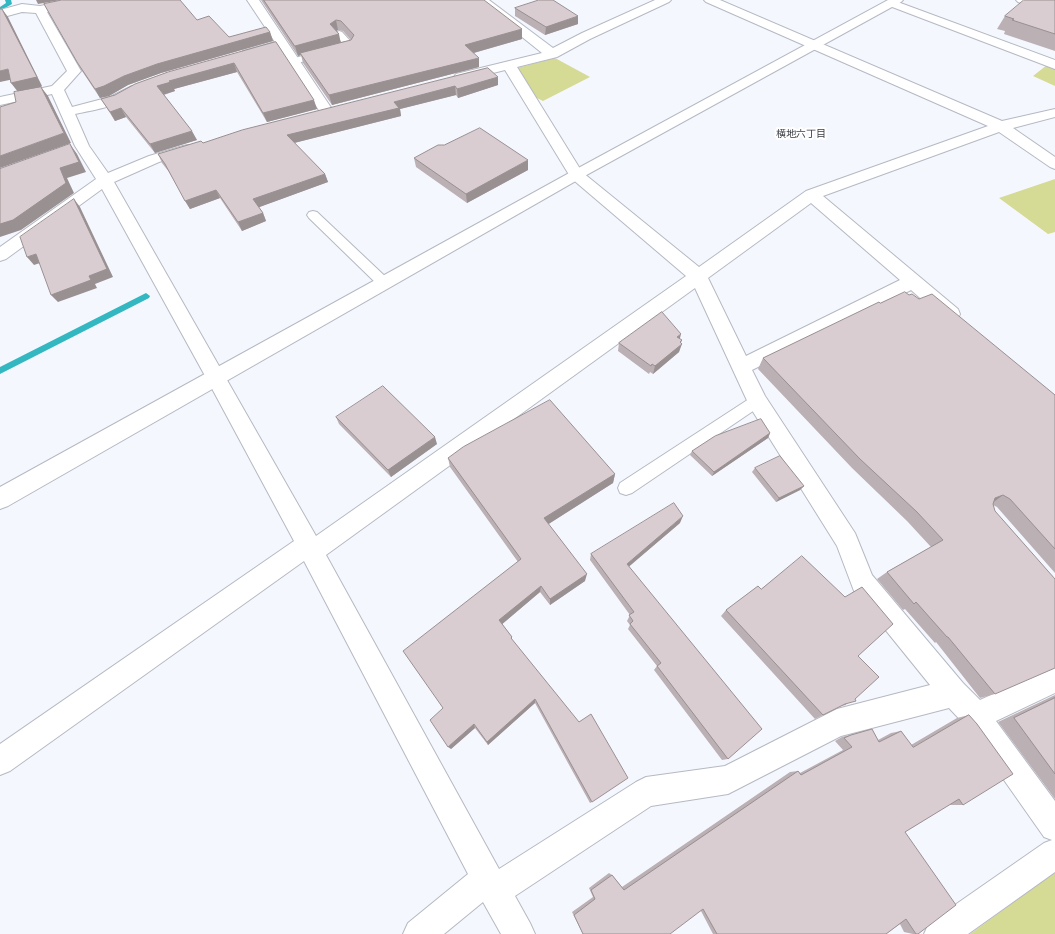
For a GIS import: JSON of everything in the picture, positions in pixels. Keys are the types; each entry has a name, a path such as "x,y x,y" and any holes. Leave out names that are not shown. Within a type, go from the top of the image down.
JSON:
{"street":[{"path":"0,14 21,4 40,10 84,0"},
{"path":"254,0 294,61 333,110 312,116"},
{"path":"482,0 552,54"},
{"path":"449,80 552,54 586,36 665,0"},
{"path":"710,0 1001,126 1055,164"},
{"path":"1022,0 1055,10"},
{"path":"0,499 576,175 894,1 1055,65"},
{"path":"0,101 57,89 74,71 40,10"},
{"path":"239,56 282,44"},
{"path":"509,65 576,175 698,276 758,401 847,541 863,583 953,693 976,716 1055,826"},
{"path":"67,112 115,100 134,89 147,84"},
{"path":"57,89 82,146 105,180 216,377 310,548 490,884 519,934"},
{"path":"0,761 310,548 812,195 1001,126 1055,113"},
{"path":"67,152 82,146"},
{"path":"0,255 105,180 154,159 199,146"},
{"path":"812,195 966,326"},
{"path":"741,367 913,281"},
{"path":"976,716 1055,679"},
{"path":"419,934 490,884 646,792 728,780 838,723 953,693"},
{"path":"940,934 1055,854"}],"lane":[{"path":"294,61 350,46 339,34"},
{"path":"313,215 384,283"},
{"path":"626,488 758,401"}],"green space":[{"path":"555,58 590,77 543,101 533,96 517,68"},
{"path":"1047,65 1055,68 1055,86 1033,76"},
{"path":"1055,179 1055,232 1048,234 999,198"},
{"path":"1055,872 1055,934 970,934"}],"building":[{"path":"62,0 180,0 197,20 209,16 229,37 266,27 270,32 157,64 124,76 95,89 77,62 44,4"},
{"path":"264,0 484,0 522,29 465,45 479,58 329,95 300,53 351,40 354,35 341,21 336,20 330,24 339,34 295,46"},
{"path":"539,0 553,0 578,16 546,27 515,8"},
{"path":"1024,0 1055,0 1055,34 1012,20 1014,19 1005,16"},
{"path":"0,9 2,9 37,77 11,83 8,69 0,71"},
{"path":"276,42 314,100 263,113 234,63 169,81 171,82 157,86 192,131 150,144 121,108 110,112 101,99 115,95 135,84 168,72"},
{"path":"488,68 498,77 457,89 455,86 394,102 399,108 287,135 325,174 253,199 263,213 238,222 216,190 185,201 158,154 201,141 203,143 242,130"},
{"path":"41,87 64,133 0,156 0,107 16,102 14,92"},
{"path":"480,128 528,160 466,194 414,158 438,145 444,145"},
{"path":"70,144 79,162 60,168 66,183 13,220 0,224 0,169"},
{"path":"74,199 107,269 89,276 91,280 51,295 36,254 27,257 20,237"},
{"path":"905,292 909,295 912,294 919,299 932,294 1055,395 1055,549 1010,499 1003,495 995,498 993,504 995,511 1055,579 1055,668 995,694 948,637 916,602 914,604 887,572 943,540 917,512 860,459 763,358 879,302 880,303"},
{"path":"662,312 681,334 677,337 682,340 680,342 682,344 655,366 652,364 651,366 619,343"},
{"path":"383,386 435,437 388,470 336,417"},
{"path":"550,400 615,474 544,518 587,574 550,599 541,586 499,620 512,637 511,638 579,722 591,714 628,778 592,802 535,699 487,742 474,724 448,747 430,720 443,708 403,651 521,559 448,458 463,447"},
{"path":"761,419 770,433 714,472 692,451 715,436"},
{"path":"780,456 804,486 779,498 755,468"},
{"path":"674,503 683,516 627,564 762,729 728,759 657,666 661,663 630,624 633,621 629,615 634,612 591,554"},
{"path":"802,556 845,597 862,587 893,624 858,656 879,677 855,699 856,701 845,704 823,715 726,610 758,586 761,589"},
{"path":"1055,698 1055,774 1014,718"},
{"path":"969,715 1013,774 963,805 959,799 905,832 956,905 918,934 916,934 906,919 886,934 717,934 703,909 670,934 583,934 574,915 595,899 591,890 612,875 624,890 798,771 801,775 852,747 844,738 872,729 879,742 901,731 913,747"}],"waterway":[{"path":"0,9 9,4 8,0"},
{"path":"0,371 146,296"}],"district":[{"name":"横地六丁目","path":"801,134"}]}
